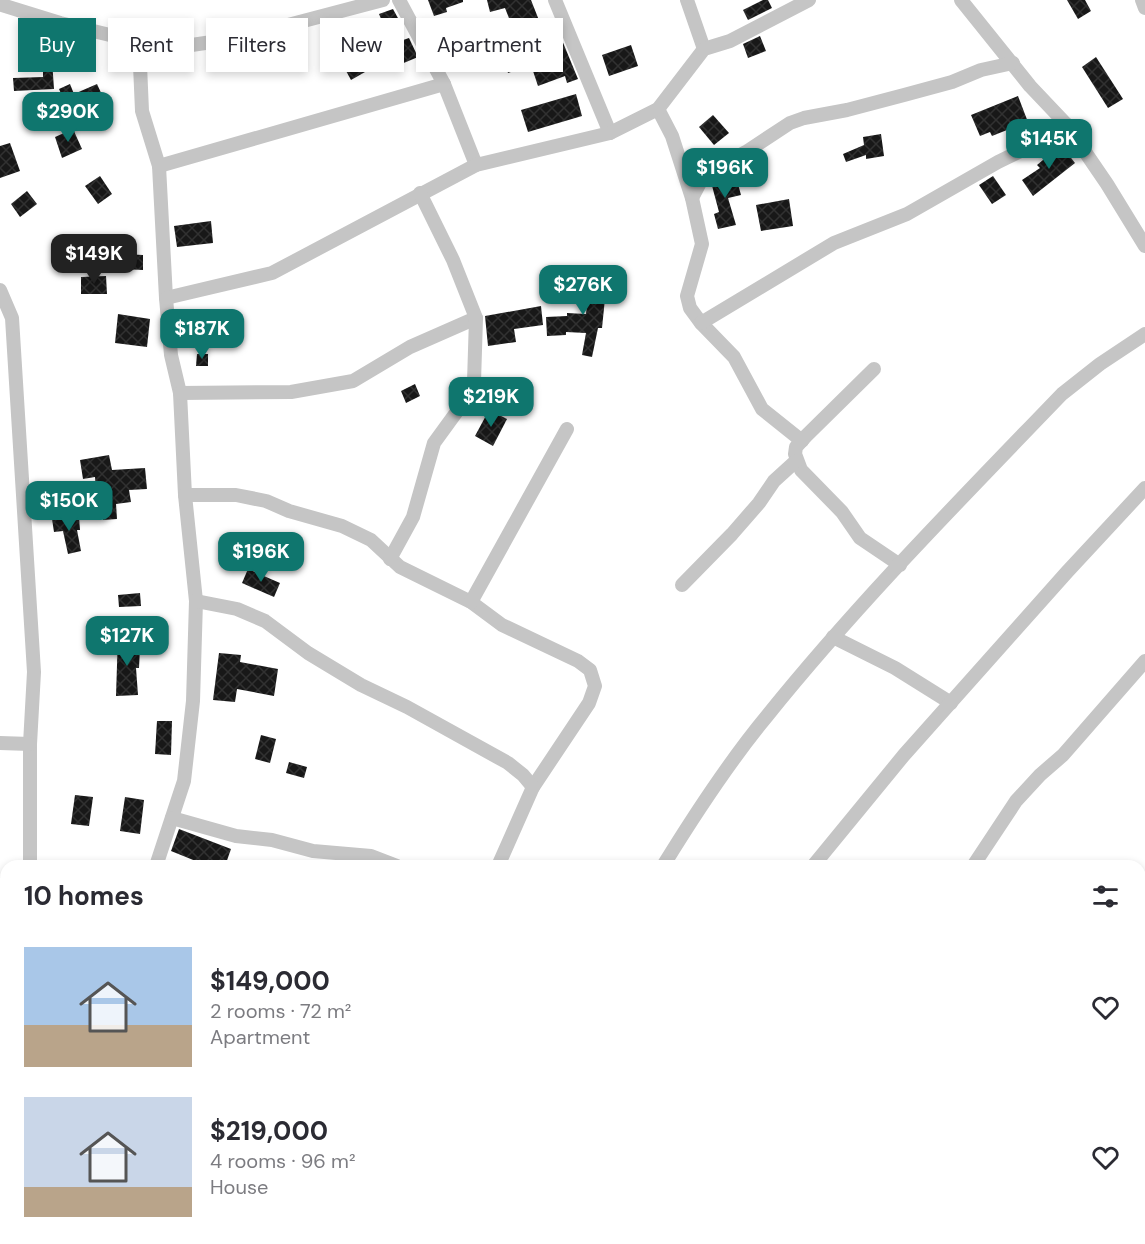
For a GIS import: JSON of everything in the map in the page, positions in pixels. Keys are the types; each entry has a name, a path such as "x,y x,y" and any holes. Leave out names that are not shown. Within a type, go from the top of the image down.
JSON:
{"street":[{"path":"194,45 239,38 383,0"},
{"path":"399,0 444,84 476,165"},
{"path":"555,0 610,133"},
{"path":"687,0 704,49"},
{"path":"961,0 1030,86 1066,124 1107,184 1145,246"},
{"path":"1142,0 1145,8"},
{"path":"166,298 272,273 476,165 610,133 658,109 704,49 730,41 800,2"},
{"path":"2,5 108,35"},
{"path":"692,198 704,175 746,152 789,123 952,82 981,70 1013,63"},
{"path":"140,72 142,111 159,166 166,298 171,355 180,393 185,495 196,601 193,701 184,781 158,860"},
{"path":"159,166 444,84"},
{"path":"658,109 672,136 692,198 702,244 687,296 690,308 701,323 734,357 762,409 802,441"},
{"path":"701,323 834,243 907,214 998,162 1033,145 1066,124"},
{"path":"390,559 413,517 434,442 466,399 474,382 476,318 453,260 420,193"},
{"path":"0,290 12,318 34,672 30,744 30,860"},
{"path":"180,393 291,392 353,381 410,347 476,318"},
{"path":"667,860 705,800 759,727 833,637 1062,394 1100,364 1145,334"},
{"path":"874,369 796,447 795,454 801,470 842,512 860,538 900,565"},
{"path":"471,602 567,429"},
{"path":"682,585 732,534 759,503 774,481 796,461"},
{"path":"818,860 903,755 1067,572 1145,489"},
{"path":"185,495 236,495 266,501 289,511 342,526 371,540 400,567 471,602 502,625 578,661 590,670 595,686 589,703 533,787 501,860"},
{"path":"196,601 237,609 265,621 308,653 361,685 407,707 508,763 533,787"},
{"path":"833,637 895,668 951,703"},
{"path":"977,860 1016,801 1063,755 1145,661"},
{"path":"0,743 30,744"},
{"path":"172,818 236,836 272,840 313,851 370,856 381,860"}],"building":[{"path":"428,0 463,0 463,2 446,8 447,12 434,16"},
{"path":"487,0 531,0 538,18 509,18 505,8 490,12"},
{"path":"763,0 768,0 772,8 748,20 743,10"},
{"path":"1067,0 1085,0 1091,11 1078,19"},
{"path":"393,9 398,18 381,18 379,14"},
{"path":"760,36 766,51 748,58 743,44"},
{"path":"409,38 416,58 404,63 404,40"},
{"path":"563,43 578,79 567,83 565,76 538,86 533,72 563,72"},
{"path":"631,45 638,66 609,76 602,55"},
{"path":"1096,57 1123,99 1108,108 1082,67"},
{"path":"43,72 53,72 54,89 14,91 13,78 43,77"},
{"path":"347,72 365,72 351,80"},
{"path":"70,84 74,94 97,84 103,97 70,114 59,89"},
{"path":"576,94 582,116 528,132 521,110"},
{"path":"1018,96 1031,130 1020,134 1017,126 992,136 990,132 980,136 971,115"},
{"path":"713,115 729,133 714,145 699,127"},
{"path":"73,129 82,149 62,158 55,137"},
{"path":"881,134 884,156 866,159 866,155 846,162 843,154 864,145 863,137"},
{"path":"10,143 20,171 0,178 0,146"},
{"path":"1061,145 1075,163 1033,196 1022,180 1040,168 1037,165"},
{"path":"735,173 741,195 728,198 736,225 718,229 714,214 719,212 711,182 720,176"},
{"path":"100,176 112,194 98,204 85,186"},
{"path":"993,176 1006,195 992,204 979,185"},
{"path":"27,191 37,204 20,217 11,204"},
{"path":"789,199 793,226 761,231 756,205"},
{"path":"211,221 213,243 177,247 174,226"},
{"path":"123,254 143,255 143,270 123,269"},
{"path":"106,276 107,294 81,294 81,277"},
{"path":"589,278 607,279 602,328 598,328 592,357 582,355 586,333 566,332 566,335 547,336 546,317 567,316 567,313 586,314 588,293 579,292 580,280 589,281"},
{"path":"541,306 543,325 514,329 516,342 488,346 485,316"},
{"path":"118,314 150,319 147,347 115,343"},
{"path":"197,354 208,354 208,366 196,366"},
{"path":"415,384 420,396 406,403 401,391"},
{"path":"489,410 507,419 493,446 475,436"},
{"path":"109,455 112,470 145,468 147,489 129,490 131,502 116,504 117,519 103,520 101,493 96,493 95,477 83,479 80,460"},
{"path":"79,517 80,530 77,530 81,551 68,554 63,531 54,532 52,519"},
{"path":"248,569 280,583 274,597 242,583"},
{"path":"140,593 141,606 119,607 118,595"},
{"path":"118,634 132,635 132,647 140,648 139,668 136,668 138,695 116,696"},
{"path":"219,653 241,655 240,662 278,669 274,696 237,689 235,702 213,700"},
{"path":"157,721 172,721 171,755 155,754"},
{"path":"261,735 276,739 270,763 255,759"},
{"path":"289,762 307,767 304,778 286,773"},
{"path":"75,795 93,797 89,826 71,824"},
{"path":"125,797 144,800 140,834 120,831"},
{"path":"179,829 231,849 227,860 193,860 171,851"}]}
